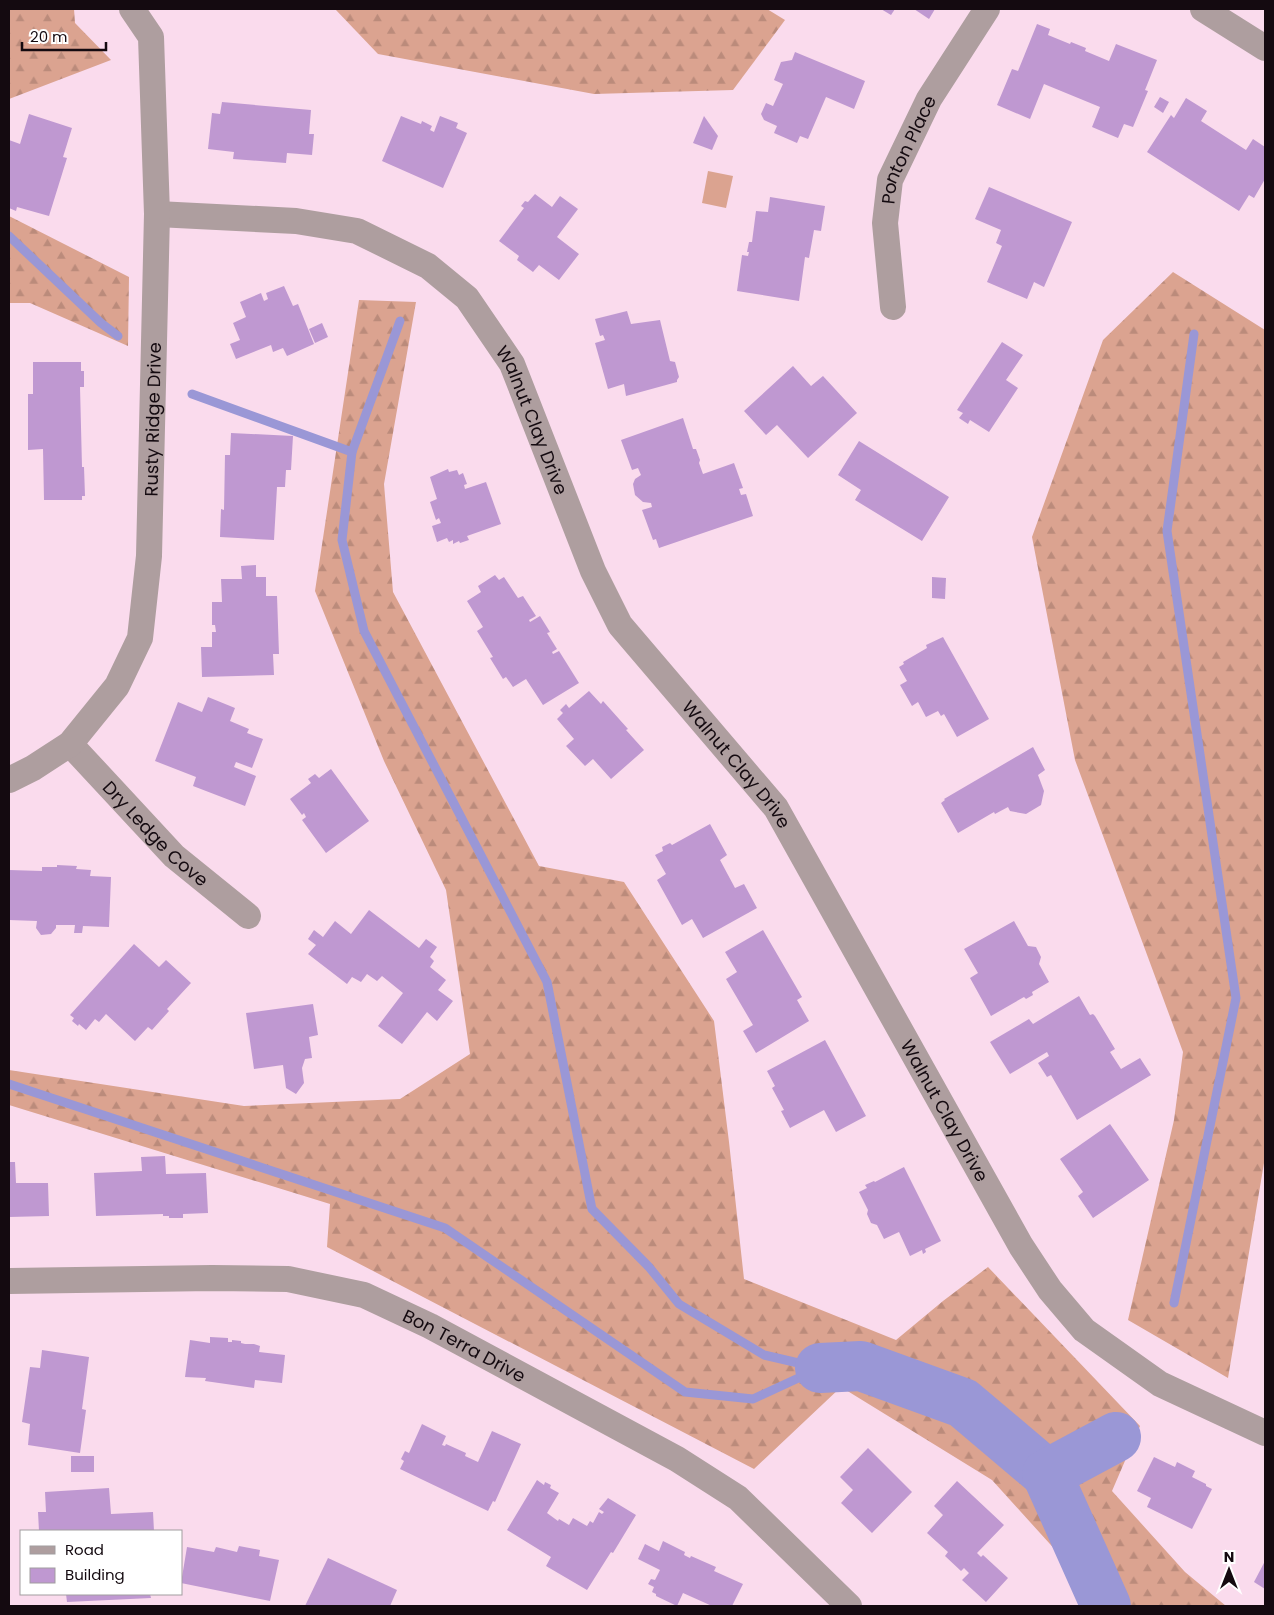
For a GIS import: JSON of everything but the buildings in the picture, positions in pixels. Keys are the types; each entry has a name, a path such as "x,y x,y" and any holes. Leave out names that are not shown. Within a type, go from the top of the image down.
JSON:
{"street":[{"name":"Rusty Ridge Drive","path":"9,780 33,768 70,744 117,686 140,638 149,556 157,214 152,37 132,9"},
{"name":"Ponton Place","path":"893,307 885,223 890,180 929,99 987,9"},
{"path":"1203,9 1265,48"},
{"name":"Walnut Clay Drive","path":"157,214 296,221 357,231 428,266 467,298 512,364 593,570 620,624 776,808 1021,1246 1050,1290 1084,1330 1160,1384 1265,1433"},
{"name":"Dry Ledge Cove","path":"70,744 174,856 248,916"},
{"name":"Bon Terra Drive","path":"9,1281 212,1278 288,1279 364,1295 430,1326 651,1445 738,1498 849,1606"}],"green space":[{"path":"9,9 74,9 75,23 111,60 9,99"},
{"path":"335,9 767,9 785,20 733,90 594,94 378,54"},
{"path":"708,171 733,176 726,208 702,203"},
{"path":"9,216 129,277 128,346 30,303 9,303"},
{"path":"1173,272 1265,330 1265,1157 1228,1378 1128,1320 1174,1120 1183,1052 1075,760 1032,537 1103,340"},
{"path":"359,300 416,302 384,484 393,592 539,866 624,882 714,1021 744,1279 896,1340 988,1267 1140,1426 1112,1491 1185,1572 1226,1606 1104,1606 992,1480 841,1387 754,1469 327,1247 330,1204 9,1105 9,1070 244,1106 400,1099 470,1054 446,890 384,761 315,591"}],"waterway":[{"path":"9,236 101,323 118,336"},
{"path":"352,452 400,321"},
{"path":"1174,1303 1236,998 1167,531 1194,334"},
{"path":"192,394 352,452 342,540 364,631 547,982 592,1209 649,1267 679,1304 764,1355 820,1368"},
{"path":"9,1084 445,1228 685,1392 753,1399 820,1368"},
{"path":"820,1368 861,1366 963,1403 1047,1474"},
{"path":"1106,1606 1047,1474 1116,1437"}]}
